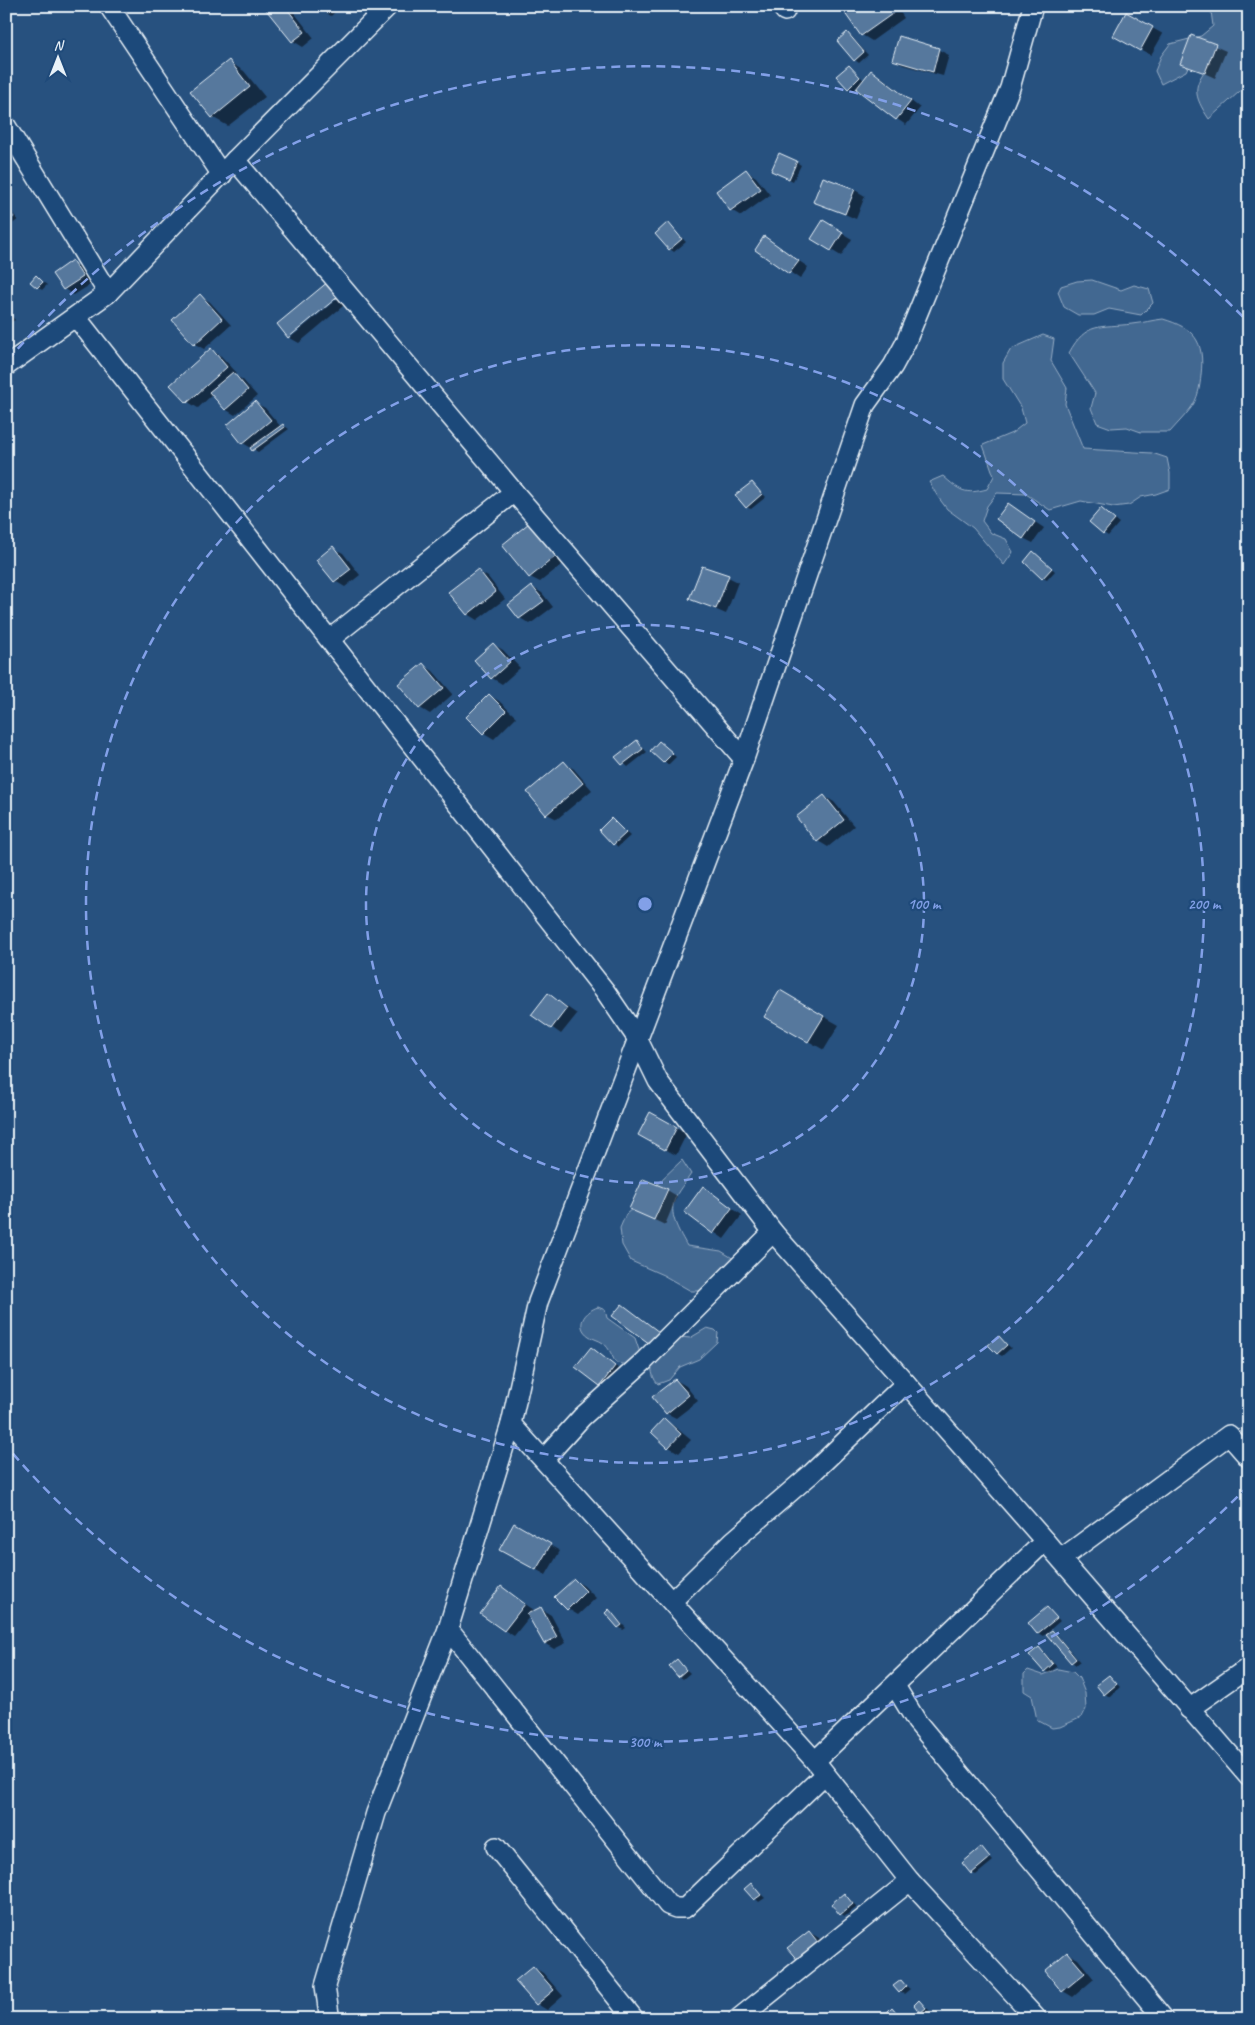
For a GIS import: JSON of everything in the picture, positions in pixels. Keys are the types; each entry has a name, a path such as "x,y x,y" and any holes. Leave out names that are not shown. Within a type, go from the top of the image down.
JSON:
{"street":[{"path":"110,6 222,175"},
{"path":"6,366 108,293 235,160 388,6"},
{"path":"333,2017 325,1986 376,1813 448,1629 511,1424 538,1302 744,759 865,405 893,366 905,344 1010,88 1034,6"},
{"path":"6,126 108,293"},
{"path":"235,160 514,492 744,759"},
{"path":"76,317 605,991 637,1038 658,1082 773,1232 1046,1541 1189,1710 1249,1777"},
{"path":"330,639 514,492"},
{"path":"544,1459 582,1417 643,1362 773,1232"},
{"path":"672,1601 733,1541 811,1474 906,1383"},
{"path":"511,1424 820,1768 910,1881 1029,2016"},
{"path":"1061,1559 1228,1435 1249,1458"},
{"path":"448,1629 668,1905 676,1908 685,1908 820,1768 928,1652 1046,1541"},
{"path":"1189,1710 1249,1667"},
{"path":"895,1686 918,1722 1164,2019"},
{"path":"496,1848 634,2019"},
{"path":"738,2019 910,1881"}],"shaded area":[{"path":"1208,6 1249,6 1249,83 1209,119 1200,103 1197,91 1200,78 1210,64 1207,49 1193,57 1186,71 1161,84 1155,71 1161,56 1170,44 1201,36 1213,26 1211,11"},
{"path":"1092,280 1121,290 1134,285 1149,289 1153,303 1141,315 1109,309 1094,315 1078,315 1064,307 1058,292 1061,286 1077,281"},
{"path":"1163,319 1190,332 1199,345 1202,363 1201,379 1197,396 1191,408 1170,432 1141,432 1127,427 1111,428 1097,423 1091,408 1095,393 1069,353 1075,343 1088,331 1095,328"},
{"path":"1043,335 1054,339 1051,361 1067,388 1065,404 1083,449 1152,453 1167,458 1170,473 1170,489 1141,497 1129,505 1113,507 1081,501 1050,510 1026,494 997,493 987,506 982,521 991,533 1006,539 1013,552 1004,565 973,528 947,509 929,482 943,476 963,490 973,492 987,489 994,476 983,445 1012,433 1025,423 1021,408 1003,379 1003,363 1011,349"},
{"path":"682,1160 691,1174 677,1194 673,1207 674,1218 681,1236 687,1246 721,1251 734,1259 708,1291 691,1291 663,1275 631,1261 622,1245 620,1228 626,1214 638,1204 652,1197 658,1183"},
{"path":"598,1307 605,1310 607,1318 635,1338 640,1353 631,1365 616,1363 605,1345 591,1337 582,1328 585,1315"},
{"path":"707,1328 718,1333 717,1342 699,1359 680,1367 669,1380 658,1384 652,1372 652,1350 673,1336 690,1338"},
{"path":"1058,1669 1073,1672 1079,1678 1085,1693 1086,1709 1082,1717 1060,1727 1052,1728 1037,1720 1032,1696 1024,1691 1024,1674 1028,1670 1043,1675"}],"building":[{"path":"263,6 285,6 305,32 292,42"},
{"path":"852,6 891,6 895,12 861,36 844,12"},
{"path":"1126,12 1153,27 1140,51 1113,36"},
{"path":"847,32 864,52 854,61 837,41"},
{"path":"1191,35 1216,44 1205,73 1180,64"},
{"path":"899,36 939,48 933,72 892,60"},
{"path":"229,60 250,87 212,118 190,91"},
{"path":"849,65 860,77 848,89 836,76"},
{"path":"871,70 911,101 896,120 856,89"},
{"path":"779,153 797,161 789,179 771,171"},
{"path":"746,169 761,189 730,211 716,191"},
{"path":"823,177 855,189 845,214 813,202"},
{"path":"6,207 14,217 6,222"},
{"path":"823,220 843,232 831,251 811,239"},
{"path":"668,222 682,239 669,250 655,234"},
{"path":"764,236 799,261 789,274 755,250"},
{"path":"72,260 83,277 63,290 52,274"},
{"path":"36,275 43,282 37,288 30,282"},
{"path":"329,281 340,295 288,338 277,324"},
{"path":"200,294 222,319 194,345 172,320"},
{"path":"211,348 227,367 187,403 170,385"},
{"path":"233,372 248,390 225,410 209,392"},
{"path":"255,401 271,420 242,444 227,425"},
{"path":"283,424 285,427 252,451 250,448"},
{"path":"752,482 762,494 746,508 735,495"},
{"path":"1008,503 1035,522 1023,539 996,519"},
{"path":"1101,508 1115,520 1103,534 1089,522"},
{"path":"529,523 556,556 529,578 502,545"},
{"path":"333,546 351,569 334,582 316,560"},
{"path":"1033,551 1052,568 1042,579 1024,562"},
{"path":"702,566 729,575 716,609 689,599"},
{"path":"478,569 496,592 467,615 448,592"},
{"path":"532,586 544,601 519,619 508,605"},
{"path":"493,643 510,662 491,679 474,660"},
{"path":"423,663 444,688 419,709 398,684"},
{"path":"489,694 506,711 483,734 466,717"},
{"path":"637,740 643,749 622,765 615,757"},
{"path":"659,741 673,753 663,763 650,751"},
{"path":"564,761 583,783 546,815 527,792"},
{"path":"824,795 844,820 817,842 796,817"},
{"path":"611,818 626,833 613,845 599,830"},
{"path":"780,990 824,1016 808,1042 764,1017"},
{"path":"548,993 567,1008 551,1029 531,1015"},
{"path":"650,1112 677,1127 665,1150 638,1135"},
{"path":"643,1179 668,1189 654,1220 629,1209"},
{"path":"703,1186 732,1208 713,1234 684,1212"},
{"path":"622,1304 659,1332 650,1344 612,1316"},
{"path":"999,1336 1007,1345 997,1354 988,1345"},
{"path":"591,1347 615,1366 600,1386 575,1367"},
{"path":"675,1379 689,1395 666,1414 652,1397"},
{"path":"664,1418 681,1434 668,1448 651,1432"},
{"path":"514,1523 551,1544 536,1570 499,1550"},
{"path":"574,1579 586,1591 567,1610 554,1597"},
{"path":"501,1586 525,1604 504,1631 480,1614"},
{"path":"541,1607 557,1637 544,1644 527,1614"},
{"path":"1047,1607 1057,1618 1037,1634 1028,1623"},
{"path":"609,1609 622,1625 618,1628 605,1613"},
{"path":"1052,1630 1076,1659 1071,1663 1046,1634"},
{"path":"1039,1647 1053,1664 1044,1672 1029,1655"},
{"path":"677,1659 686,1670 678,1677 669,1666"},
{"path":"1109,1675 1117,1684 1104,1695 1096,1685"},
{"path":"981,1847 990,1858 971,1874 962,1863"},
{"path":"751,1883 761,1895 754,1900 744,1889"},
{"path":"844,1893 853,1904 840,1915 831,1904"},
{"path":"809,1931 821,1946 800,1963 787,1948"},
{"path":"1067,1952 1085,1973 1062,1992 1045,1971"},
{"path":"533,1966 554,1990 536,2005 515,1981"},
{"path":"901,1980 906,1986 899,1993 893,1986"},
{"path":"919,2000 926,2008 920,2013 914,2005"},
{"path":"892,2007 897,2013 892,2018 887,2012"}]}
